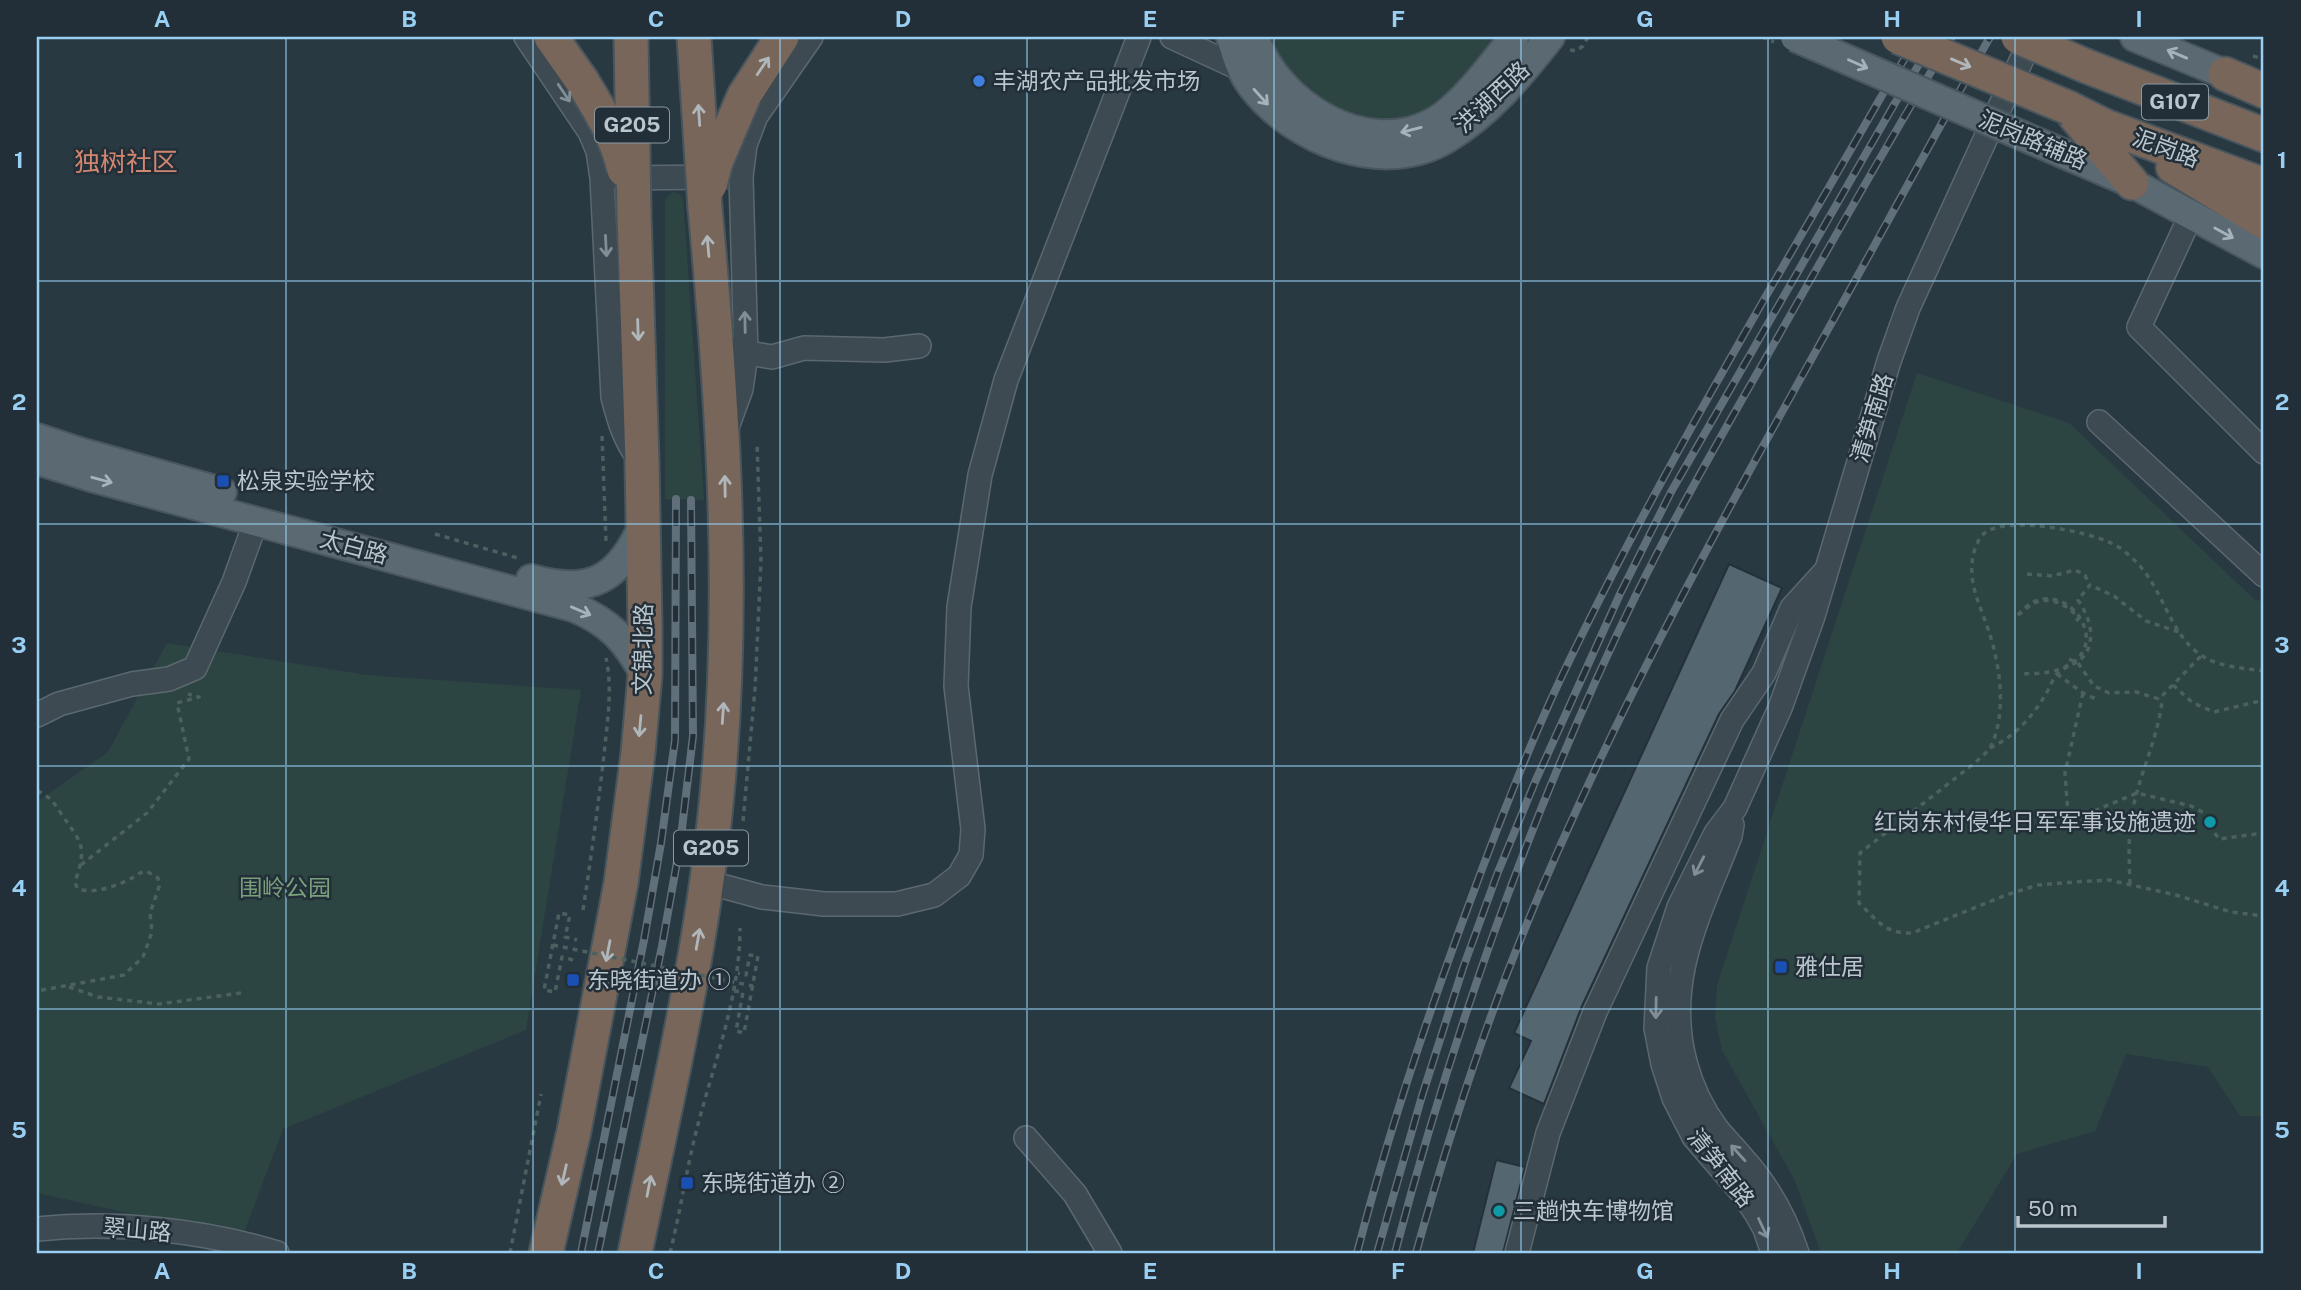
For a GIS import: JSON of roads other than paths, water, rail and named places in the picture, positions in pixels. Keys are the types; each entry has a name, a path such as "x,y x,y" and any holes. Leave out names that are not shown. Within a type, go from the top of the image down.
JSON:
{"highway":[{"path":"551,37 603,116 621,154 634,213"},
{"name":"文锦北路","path":"546,1253 573,1131 621,883 645,675 644,523 631,37"},
{"name":"G205","path":"635,1253 707,882 718,794 727,652 724,436 732,351 705,208 694,37"},
{"path":"705,208 716,162 744,96 782,37"},
{"name":"G107","path":"1898,37 2069,108"},
{"name":"泥岗路","path":"2018,37 2264,135"},
{"path":"2225,74 2264,91"},
{"path":"2069,108 2132,183"},
{"name":"泥岗路","path":"2069,108 2105,126 2264,185"},
{"path":"2105,126 2264,222"}],"main road":[{"name":"洪湖西路","path":"1231,37 1241,69 1251,85 1277,114 1308,135 1343,148 1390,155 1419,151 1447,139 1475,118 1530,63 1559,43"},
{"name":"洪湖西路","path":"1254,37 1270,71 1296,99 1324,118 1354,130 1386,135 1418,129 1435,122 1456,105 1514,37"},
{"name":"泥岗路辅路","path":"1795,37 2132,183 2264,254"},
{"path":"2135,37 2225,74 2264,85"},
{"name":"太白路","path":"37,438 546,583 583,584 608,575 627,557 644,523"},
{"name":"太白路","path":"37,460 91,477 573,607 602,620 614,631 633,654 645,675"}],"street":[{"path":"526,37 590,132 598,151 602,178 613,397 620,426 630,447 642,462"},
{"path":"811,37 755,116 745,145 732,351 772,358 804,348 884,350 919,346"},
{"path":"707,882 762,897 824,904 897,904 934,895 959,876 971,855 973,829 956,685 959,607 980,475 1006,380 1139,37"},
{"path":"1172,37 1241,69"},
{"name":"清笋南路","path":"1797,1253 1787,1226 1769,1193 1715,1126 1693,1087 1681,1047 1677,1014 1679,979 1696,923 1730,836 1735,808 1797,666 1889,361 1908,308 2032,37"},
{"path":"602,178 741,177"},
{"path":"2192,215 2139,327 2264,452"},
{"path":"2099,422 2264,575"},
{"path":"37,715 59,705 132,684 169,679 195,668 234,582 256,521"},
{"path":"1517,1253 1548,1133 1595,1012 1732,720 1764,673 1792,608 1827,569"},
{"name":"清笋南路","path":"1735,808 1716,833 1679,907 1666,941 1659,968 1656,1028 1667,1082 1685,1122 1694,1138 1744,1195 1765,1229 1773,1253"},
{"path":"1026,1138 1075,1194 1110,1253"},
{"name":"翠山路","path":"37,1229 77,1225 145,1228 221,1247 255,1246 277,1253"}],"railway":[{"path":"1357,1253 1411,1069 1442,978 1505,809 1560,680 1674,458 1918,37"},
{"path":"1377,1253 1422,1096 1463,968 1498,872 1535,782 1620,594 1671,492 1895,103 1936,37"},
{"path":"1395,1253 1443,1085 1499,918 1530,836 1599,674 1636,595 1706,464 1864,185 1952,37"},
{"path":"1416,1253 1493,1010 1578,806 1702,558 1990,37"},
{"path":"581,1253 644,940 675,740 676,499"},
{"path":"598,1253 662,946 680,845 693,736 691,500"}],"place":[{"name":"丰湖农产品批发市场","path":"979,81"},
{"name":"松泉实验学校","path":"223,481"},
{"name":"红岗东村侵华日军军事设施遗迹","path":"2210,822"},
{"name":"雅仕居","path":"1781,967"},
{"name":"东晓街道办 ①","path":"573,980"},
{"name":"东晓街道办 ②","path":"687,1183"},
{"name":"三趟快车博物馆","path":"1499,1211"}],"district":[{"name":"独树社区","path":"126,162"}],"park label":[{"name":"围岭公园","path":"285,888"}]}
